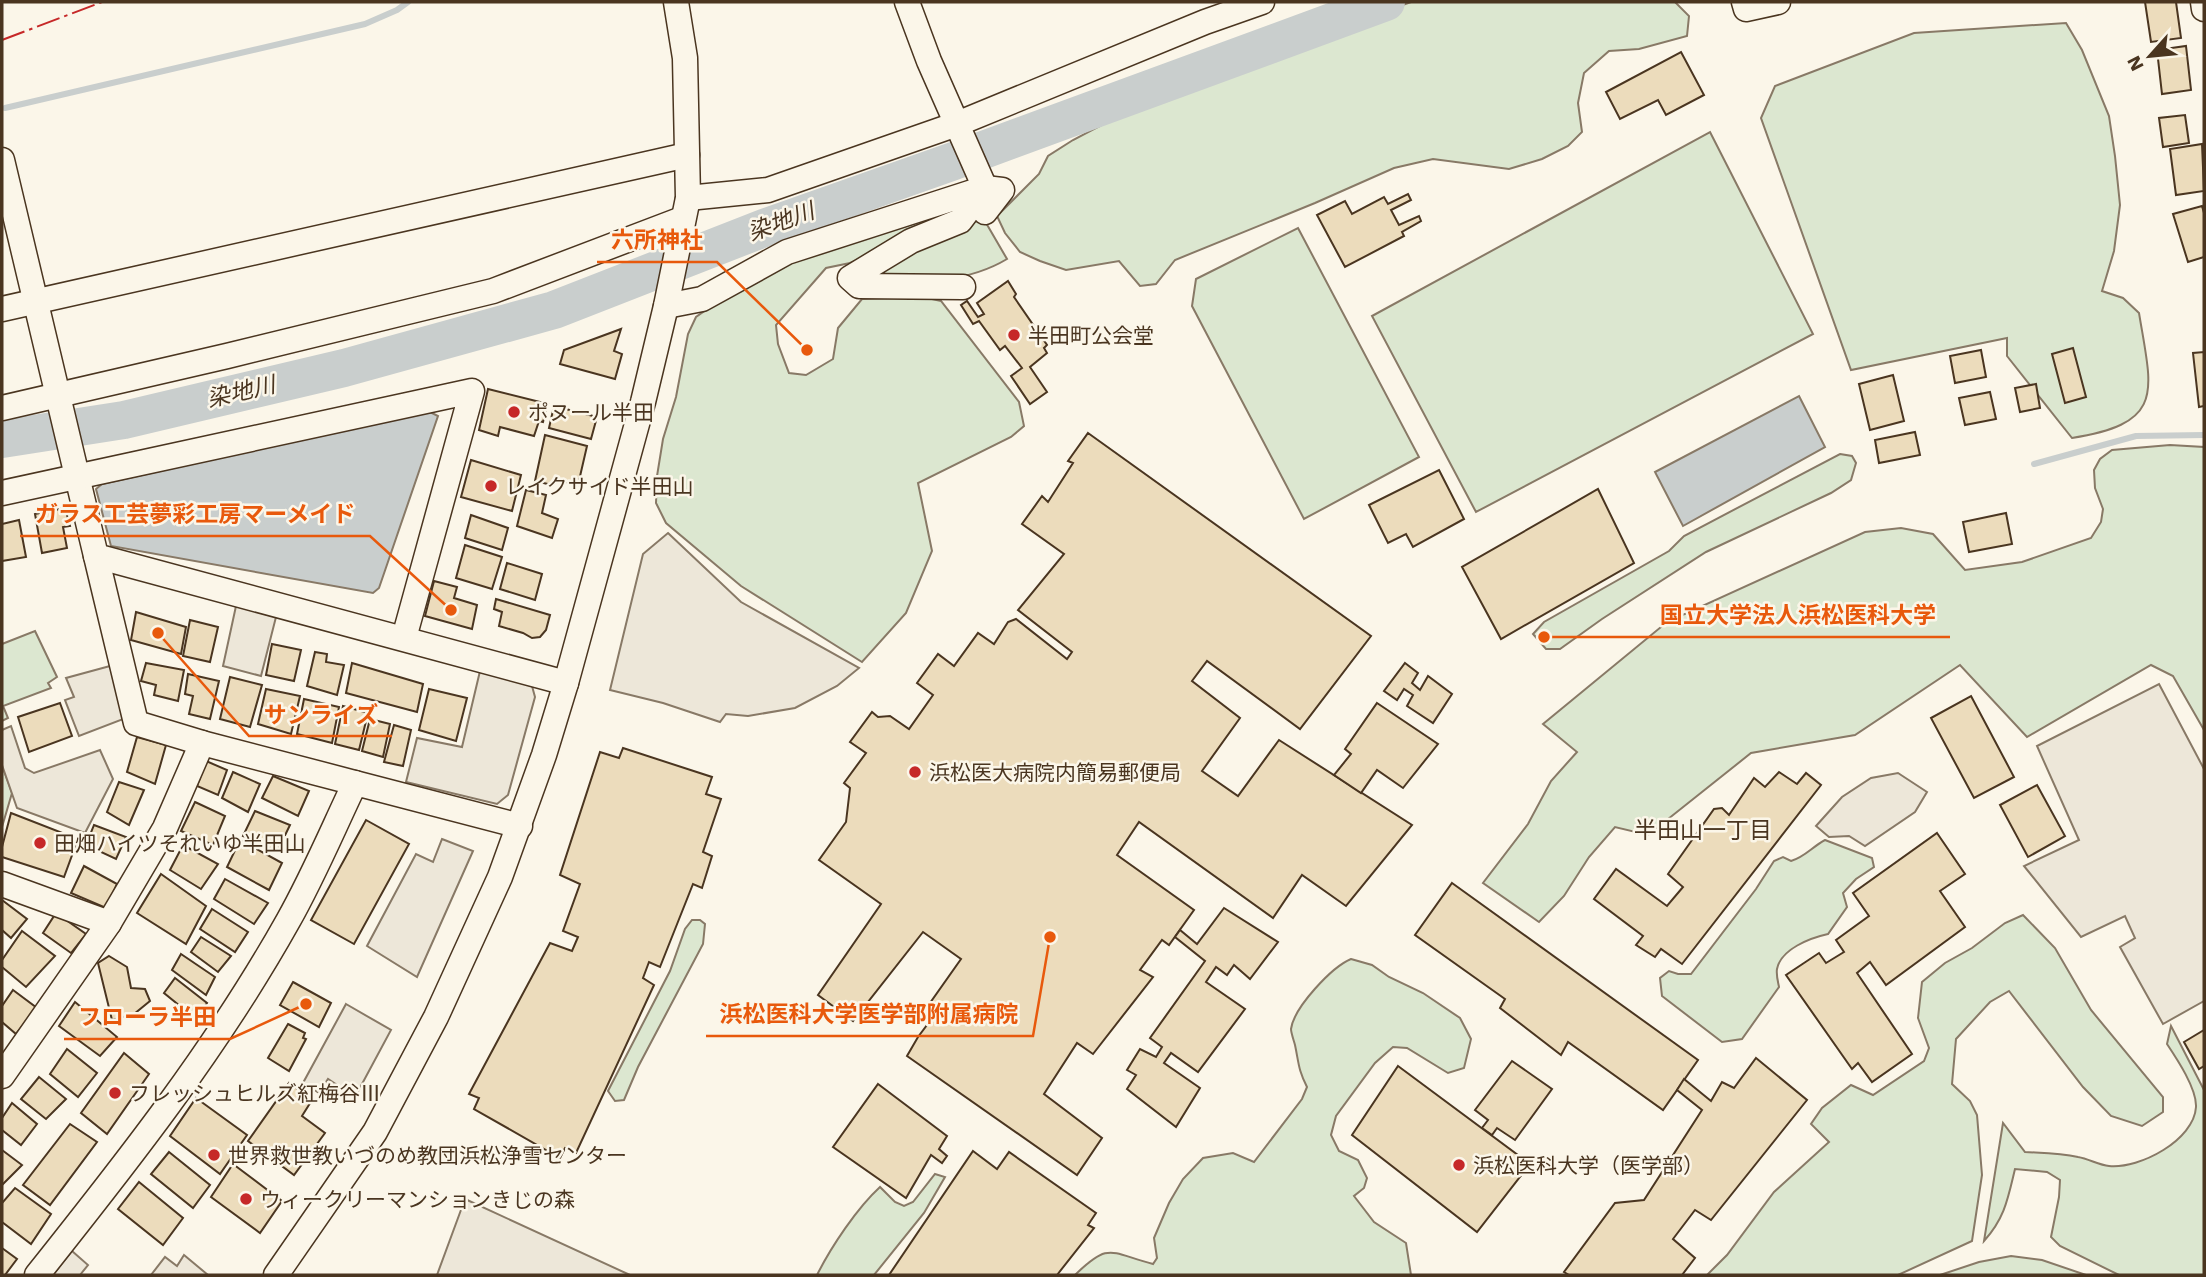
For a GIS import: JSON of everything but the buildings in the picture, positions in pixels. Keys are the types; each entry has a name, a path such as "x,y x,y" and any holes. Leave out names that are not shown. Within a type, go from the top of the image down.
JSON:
{"street":[{"path":"276,1275 375,1132 465,958 520,826 566,682 643,402 683,219 687,155 685,58 676,2"},
{"path":"906,2 984,193"},
{"path":"2,408 59,402 493,290 683,219 958,127 1205,22 1262,2"},
{"path":"1744,2 1746,9 1778,2"},
{"path":"2203,2 2204,9"},
{"path":"2,309 687,155"},
{"path":"2,160 136,723 202,743 520,826"},
{"path":"963,287 859,286 850,278 911,240 960,221 984,193"},
{"path":"666,306 702,299 787,252 984,193"},
{"path":"2,493 75,467 472,391 404,638"},
{"path":"96,556 566,682"},
{"path":"2,1076 109,923 165,828 202,743"},
{"path":"37,1275 128,1161 223,1026 288,920 355,783"},
{"path":"2,884 109,923"}],"green space":[{"path":"1411,2 1675,2 1689,16 1687,36 1639,49 1609,51 1584,73 1578,103 1582,132 1568,146 1542,159 1509,169 1433,159 1394,168 1175,260 1156,284 1140,286 1119,261 1066,270 1020,252 1005,233 997,216 1039,174 1048,156 1073,140 1147,101 1267,53"},
{"path":"2066,23 2082,50 2109,116 2115,156 2120,205 2114,251 2102,291 2123,298 2139,313 2148,383 2146,400 2138,413 2124,423 2102,432 2072,438 2007,356 2007,338 1851,370 1761,118 1775,86 1914,33"},
{"path":"1710,132 1813,334 1476,512 1372,316"},
{"path":"971,198 954,218 850,263 826,268 776,325 778,344 789,373 806,375 833,359 838,328 862,299 923,297 941,301 1019,402 1024,426 1011,437 918,483 932,551 906,613 862,662 741,586 666,523 656,503 663,439 676,397 688,334 696,317 788,258"},
{"path":"982,216 1007,259 973,274 956,278 919,282 863,282 874,267"},
{"path":"1298,228 1419,457 1304,519 1192,306 1196,279"},
{"path":"2170,445 2204,447 2204,730 2173,676 2151,665 2027,737 1960,665 1855,735 1751,753 1648,835 1615,827 1589,857 1564,896 1539,922 1483,883 1528,824 1551,781 1577,752 1543,724 1667,622 1865,532 1901,528 1933,534 1965,570 2022,562 2091,538 2101,522 2103,509 2095,488 2094,470 2100,459 2112,450"},
{"path":"1840,454 1852,456 1856,463 1851,480 1831,493 1706,552 1560,649 1546,649 1533,634 1544,622 1669,551 1684,536"},
{"path":"35,631 57,677 48,683 51,688 3,706 8,718 2,721 2,644"},
{"path":"2,765 12,793 2,827"},
{"path":"1825,840 1872,858 1874,867 1856,879 1843,893 1847,907 1828,934 1805,942 1784,956 1777,969 1779,987 1742,1039 1722,1042 1662,996 1660,978 1669,971 1691,974 1774,861 1783,857 1791,861 1796,859"},
{"path":"2023,915 2055,948 2091,1010 2163,1097 2163,1112 2142,1126 2111,1116 2083,1087 2009,991 1990,1002 1956,1039 1952,1084 1970,1101 1977,1115 1982,1175 1972,1241 1898,1275 1707,1275 1727,1255 1774,1192 1829,1142 1811,1124 1822,1108 1851,1085 1873,1095 1924,1061 1929,1048 1918,1018 1922,982 1945,963 1972,948 2005,923"},
{"path":"692,920 700,920 705,924 703,944 638,1067 624,1100 615,1101 608,1091 670,971 685,929"},
{"path":"1351,959 1372,965 1389,977 1423,993 1460,1018 1471,1039 1464,1068 1448,1073 1407,1048 1393,1047 1375,1063 1336,1116 1331,1135 1339,1151 1358,1160 1367,1178 1364,1188 1354,1196 1374,1222 1406,1243 1411,1275 1075,1275 1096,1257 1111,1253 1153,1264 1157,1258 1154,1238 1169,1203 1183,1179 1203,1158 1233,1153 1254,1162 1302,1099 1307,1087 1300,1071 1291,1033 1294,1020 1315,989 1334,970"},
{"path":"2171,1026 2204,1090 2204,1275 2119,1275 2060,1246 2051,1237 2060,1180 2047,1172 2015,1169 2001,1216 1984,1241 2003,1123 2025,1152 2071,1156 2109,1166 2122,1166 2150,1157 2176,1141 2186,1131 2193,1119 2195,1100 2186,1074 2167,1044"},
{"path":"935,1174 945,1177 924,1213 874,1275 817,1275 845,1228 880,1187 895,1202 904,1206 913,1202"},
{"path":"2011,1256 2042,1260 2086,1275 1940,1275 1979,1262"}],"shaded area":[{"path":"1799,396 1825,447 1683,526 1655,472"},
{"path":"428,411 438,416 379,588 373,593 111,546 96,489 102,484"},
{"path":"668,533 741,602 859,668 837,686 795,708 748,716 726,714 720,722 663,703 610,690 643,554"},
{"path":"236,606 276,617 261,676 223,666"},
{"path":"110,666 126,718 79,736 65,700 74,697 66,678"},
{"path":"480,671 532,686 535,697 508,795 497,804 406,782 417,738 462,747"},
{"path":"2159,684 2204,769 2204,1001 2163,1024 2120,947 2135,938 2125,916 2081,937 2024,866 2079,840 2037,746"},
{"path":"11,726 25,768 34,773 100,750 113,779 85,833 17,808 2,765 2,730"},
{"path":"1898,773 1927,792 1915,812 1865,846 1849,836 1829,837 1816,826 1842,797 1871,778"},
{"path":"442,839 473,851 417,977 367,946 416,854 433,862"},
{"path":"346,1004 391,1030 355,1097 328,1079 319,1093 303,1083"},
{"path":"465,1199 630,1275 437,1275"},
{"path":"72,1251 88,1265 80,1275 53,1275"},
{"path":"184,1255 208,1275 151,1275 165,1257 177,1266"}],"waterway":[{"path":"5,108 365,24 397,10 408,2"},
{"name":"染地川","path":"2,439 124,420 344,368 554,310 764,228 1386,2"},
{"path":"2034,464 2136,436 2204,435"}],"power":[{"path":"2,40 102,2"}],"place":[{"name":"半田町公会堂","path":"1014,335"},
{"name":"六所神社","path":"807,350"},
{"name":"ポヌール半田","path":"514,412"},
{"name":"レイクサイド半田山","path":"491,486"},
{"name":"ガラス工芸夢彩工房マーメイド","path":"451,610"},
{"name":"サンライズ","path":"158,633"},
{"name":"国立大学法人浜松医科大学","path":"1544,637"},
{"name":"浜松医大病院内簡易郵便局","path":"915,772"},
{"name":"田畑ハイツそれいゆ半田山","path":"40,843"},
{"name":"浜松医科大学医学部附属病院","path":"1050,937"},
{"name":"フローラ半田","path":"306,1004"},
{"name":"フレッシュヒルズ紅梅谷Ⅲ","path":"115,1093"},
{"name":"世界救世教いづのめ教団浜松浄雪センター","path":"214,1155"},
{"name":"浜松医科大学（医学部）","path":"1459,1165"},
{"name":"ウィークリーマンションきじの森","path":"246,1199"}],"district":[{"name":"半田山一丁目","path":"1703,830"}]}
